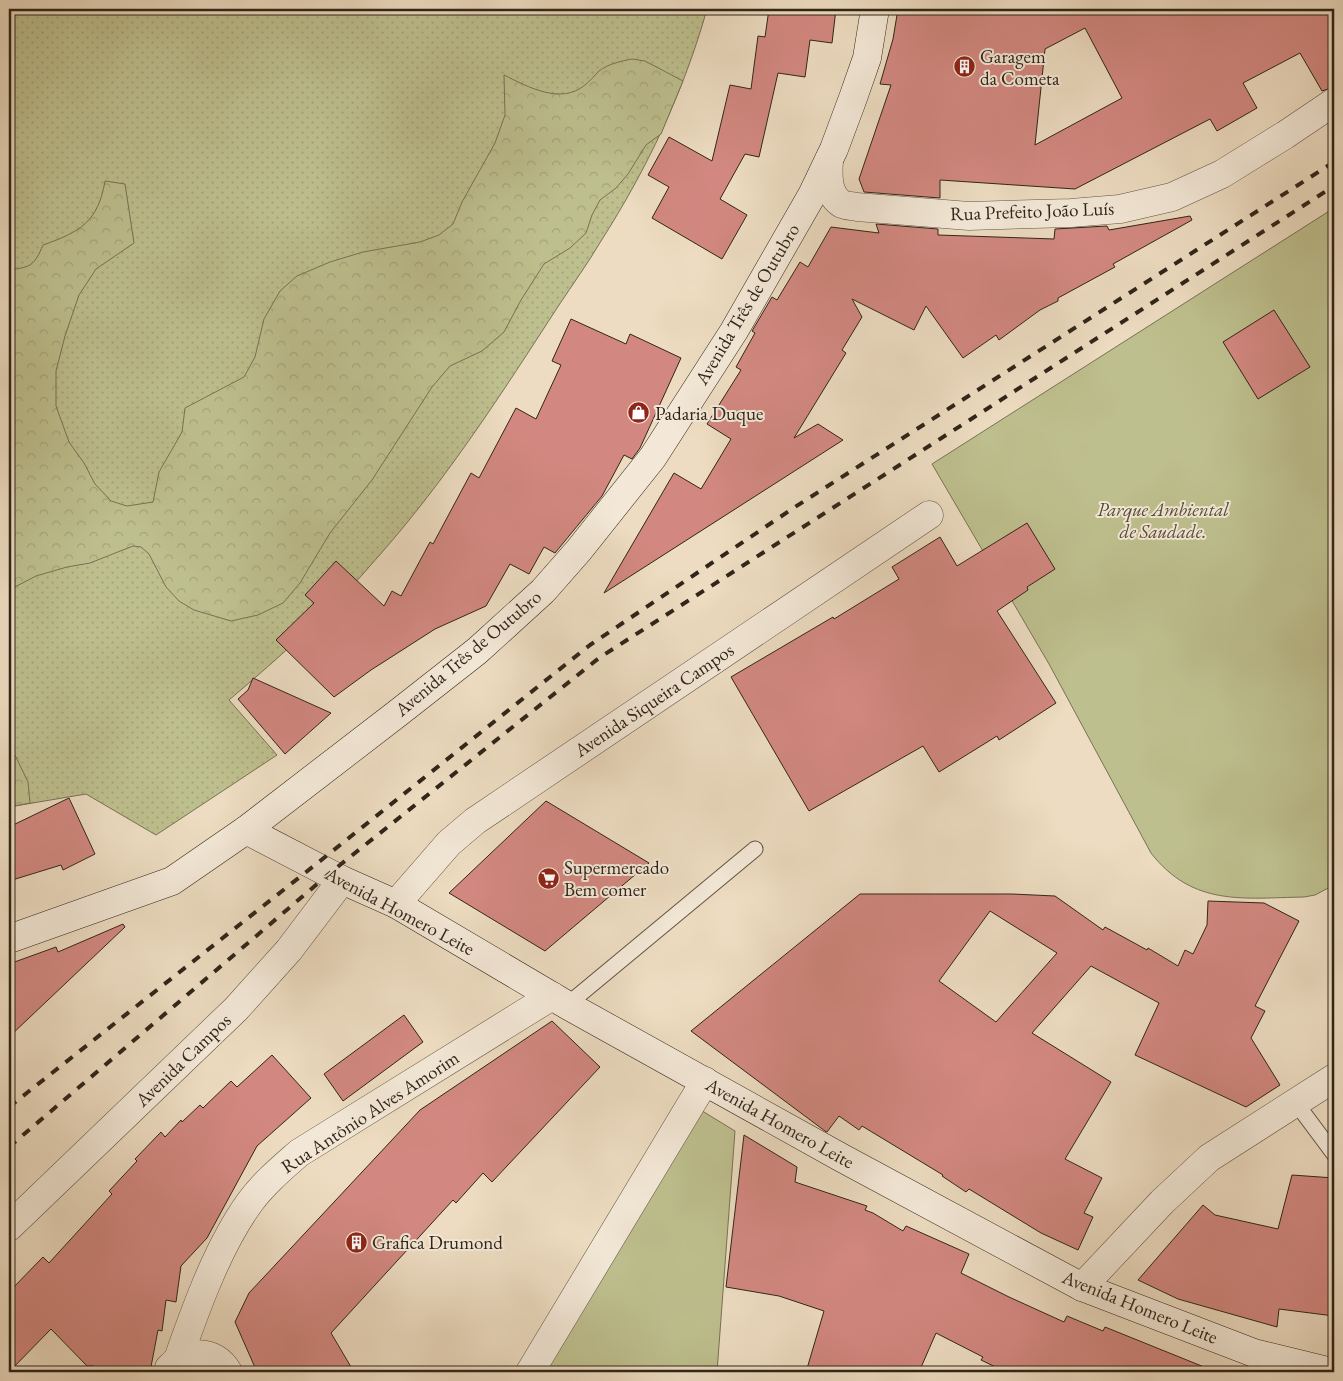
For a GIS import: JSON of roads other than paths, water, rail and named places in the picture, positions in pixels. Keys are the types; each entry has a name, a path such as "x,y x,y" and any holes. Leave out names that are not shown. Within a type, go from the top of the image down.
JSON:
{"street":[{"name":"Avenida Três de Outubro","path":"9,939 172,882 246,830 477,651 543,591 653,456 734,331 812,195 829,160 867,58 875,9"},
{"name":"Rua Prefeito João Luís","path":"842,204 916,213 969,216 1071,213 1120,209 1172,197 1222,174 1334,102"},
{"path":"787,237 817,212 842,204 832,193 828,176 829,160"},
{"name":"Avenida Siqueira Campos","path":"396,904 449,843 475,821 929,515"},
{"name":"Avenida Homero Leite","path":"246,830 342,880 396,904 559,1000 842,1158 1082,1287 1282,1366 1332,1372"},
{"name":"Avenida Campos","path":"9,1227 236,1009 289,950 342,880"},
{"name":"Rua Antônio Alves Amorim","path":"172,1366 206,1285 230,1235 250,1202 274,1174 299,1153 559,1000"},
{"path":"1082,1287 1162,1202 1208,1158 1334,1078"},
{"path":"530,1372 705,1081"},
{"name":"Rua Antônio Alves Amorim","path":"206,1285 205,1316 218,1364"},
{"path":"172,1366 187,1355 197,1353 218,1364"}],"lane":[{"path":"559,1000 755,849"},
{"path":"1296,1103 1334,1154"}],"railway":[{"path":"9,1107 590,645 795,507 1334,162"},
{"path":"9,1147 330,873 599,658 1334,186"}],"place":[{"name":"Garagem da Cometa","path":"964,67"},
{"name":"Padaria Duque","path":"639,413"},
{"name":"Supermercado Bem comer","path":"548,878"},
{"name":"Grafica Drumond","path":"356,1242"}],"park label":[{"name":"Parque Ambiental de Saudade.","path":"1163,520"}]}
